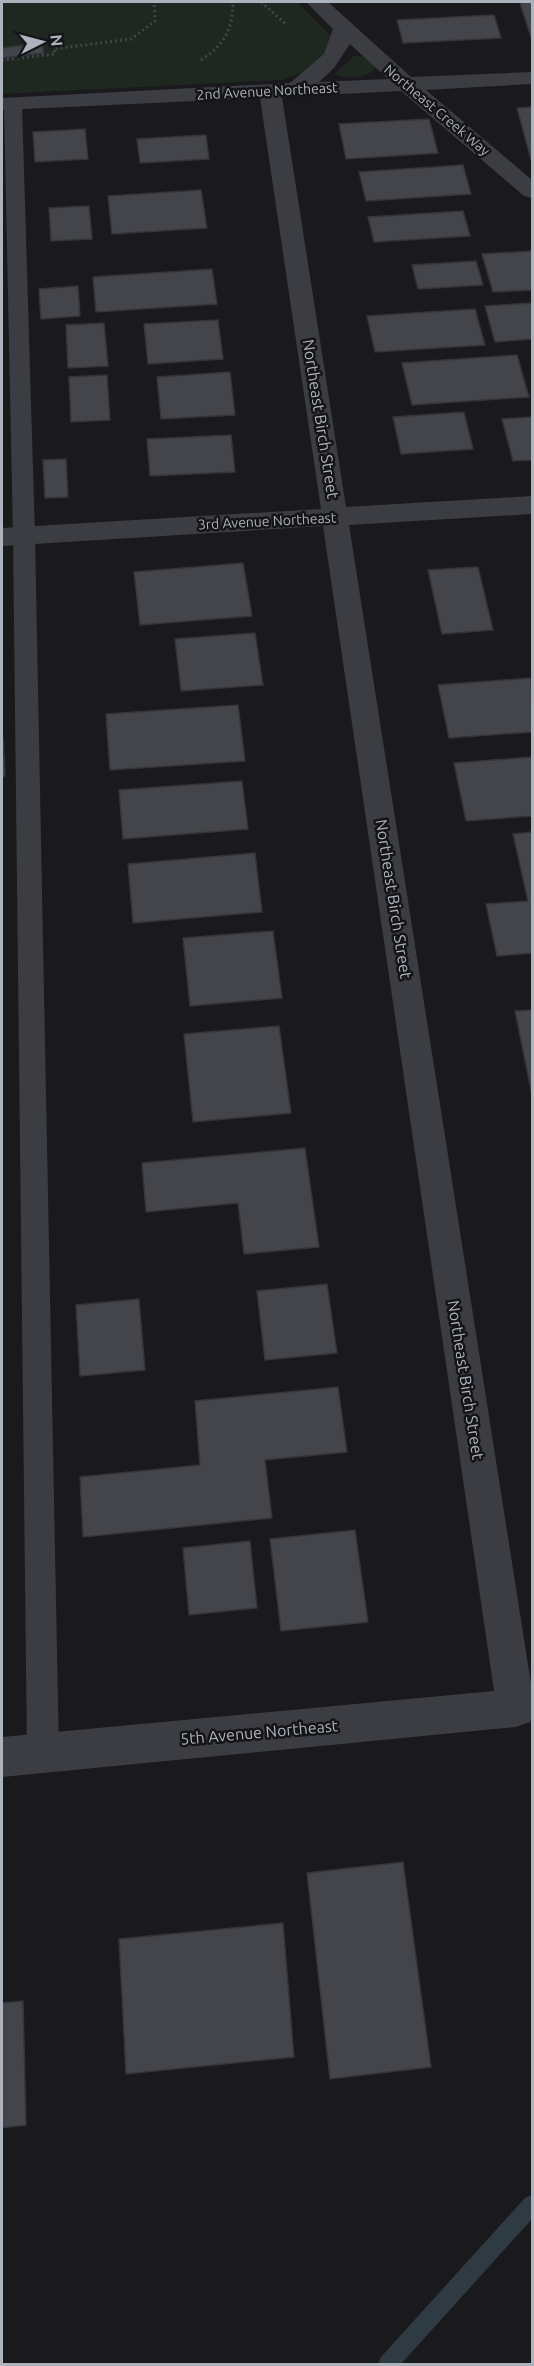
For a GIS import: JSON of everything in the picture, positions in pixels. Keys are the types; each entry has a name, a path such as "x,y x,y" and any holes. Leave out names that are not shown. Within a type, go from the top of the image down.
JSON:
{"street":[{"name":"Northeast Creek Way","path":"316,2 406,84 532,191"},
{"path":"283,91 333,60 342,40 344,28"},
{"name":"2nd Avenue Northeast","path":"7,104 532,78"},
{"name":"Northeast Birch Street","path":"283,91 337,517 516,1708"},
{"name":"3rd Avenue Northeast","path":"13,537 532,505"},
{"name":"5th Avenue Northeast","path":"2,1757 516,1708"}],"lane":[{"path":"7,104 13,537 43,1753"}],"path":[{"path":"2,60 55,54 54,49 131,39 155,21 154,2"},
{"path":"261,2 292,29"}],"shaded area":[{"path":"2,2 297,2 331,36 331,49 304,72 282,80 2,94"},
{"path":"354,56 369,56 376,67 363,76 346,77 335,74"}],"building":[{"path":"532,2 532,37 531,37 520,3"},
{"path":"494,15 501,38 403,43 397,20"},
{"path":"42,43 44,53 2,58 2,48"},
{"path":"532,107 532,163 517,108"},
{"path":"429,119 438,153 346,159 339,124"},
{"path":"85,129 88,159 35,162 33,132"},
{"path":"206,135 209,159 140,163 137,139"},
{"path":"463,165 471,194 366,201 359,172"},
{"path":"201,190 207,228 112,234 108,196"},
{"path":"89,206 92,239 51,241 49,208"},
{"path":"463,211 470,236 374,242 368,217"},
{"path":"532,251 532,290 493,292 482,254"},
{"path":"476,261 483,285 418,289 412,265"},
{"path":"212,269 217,304 96,312 93,277"},
{"path":"78,286 80,316 41,319 39,289"},
{"path":"532,303 532,339 495,342 485,306"},
{"path":"475,309 485,345 375,352 367,316"},
{"path":"218,320 223,359 148,364 144,324"},
{"path":"104,323 108,366 68,368 66,325"},
{"path":"517,355 529,397 412,405 402,363"},
{"path":"230,372 235,415 161,419 157,377"},
{"path":"107,375 110,420 71,422 69,377"},
{"path":"464,412 473,449 401,454 393,417"},
{"path":"532,417 532,460 513,461 502,419"},
{"path":"231,435 235,472 150,476 147,439"},
{"path":"66,459 68,497 45,498 43,460"},
{"path":"243,563 252,616 140,625 134,572"},
{"path":"478,567 493,630 442,634 428,570"},
{"path":"255,633 263,685 181,691 175,639"},
{"path":"531,678 532,732 449,738 438,685"},
{"path":"238,705 245,761 110,770 106,714"},
{"path":"2,738 5,776 2,777"},
{"path":"532,757 532,816 466,821 454,763"},
{"path":"242,781 248,829 123,839 119,790"},
{"path":"532,832 532,953 497,956 486,904 528,901 513,834"},
{"path":"255,853 262,912 133,923 128,864"},
{"path":"273,931 282,998 190,1006 183,938"},
{"path":"532,1010 532,1095 515,1011"},
{"path":"279,1026 291,1113 193,1122 184,1034"},
{"path":"305,1148 319,1247 244,1254 238,1203 146,1212 142,1163"},
{"path":"327,1284 337,1353 265,1360 257,1291"},
{"path":"139,1299 145,1370 80,1376 76,1305"},
{"path":"338,1387 347,1452 265,1460 272,1518 83,1537 80,1477 200,1465 195,1401"},
{"path":"355,1530 368,1622 281,1631 270,1539"},
{"path":"250,1541 257,1608 189,1615 183,1548"},
{"path":"403,1862 431,2067 330,2079 307,1873"},
{"path":"283,1923 294,2057 126,2074 119,1939"},
{"path":"23,2001 26,2125 2,2128 2,2003"}],"waterway":[{"path":"388,2364 532,2205"}]}
